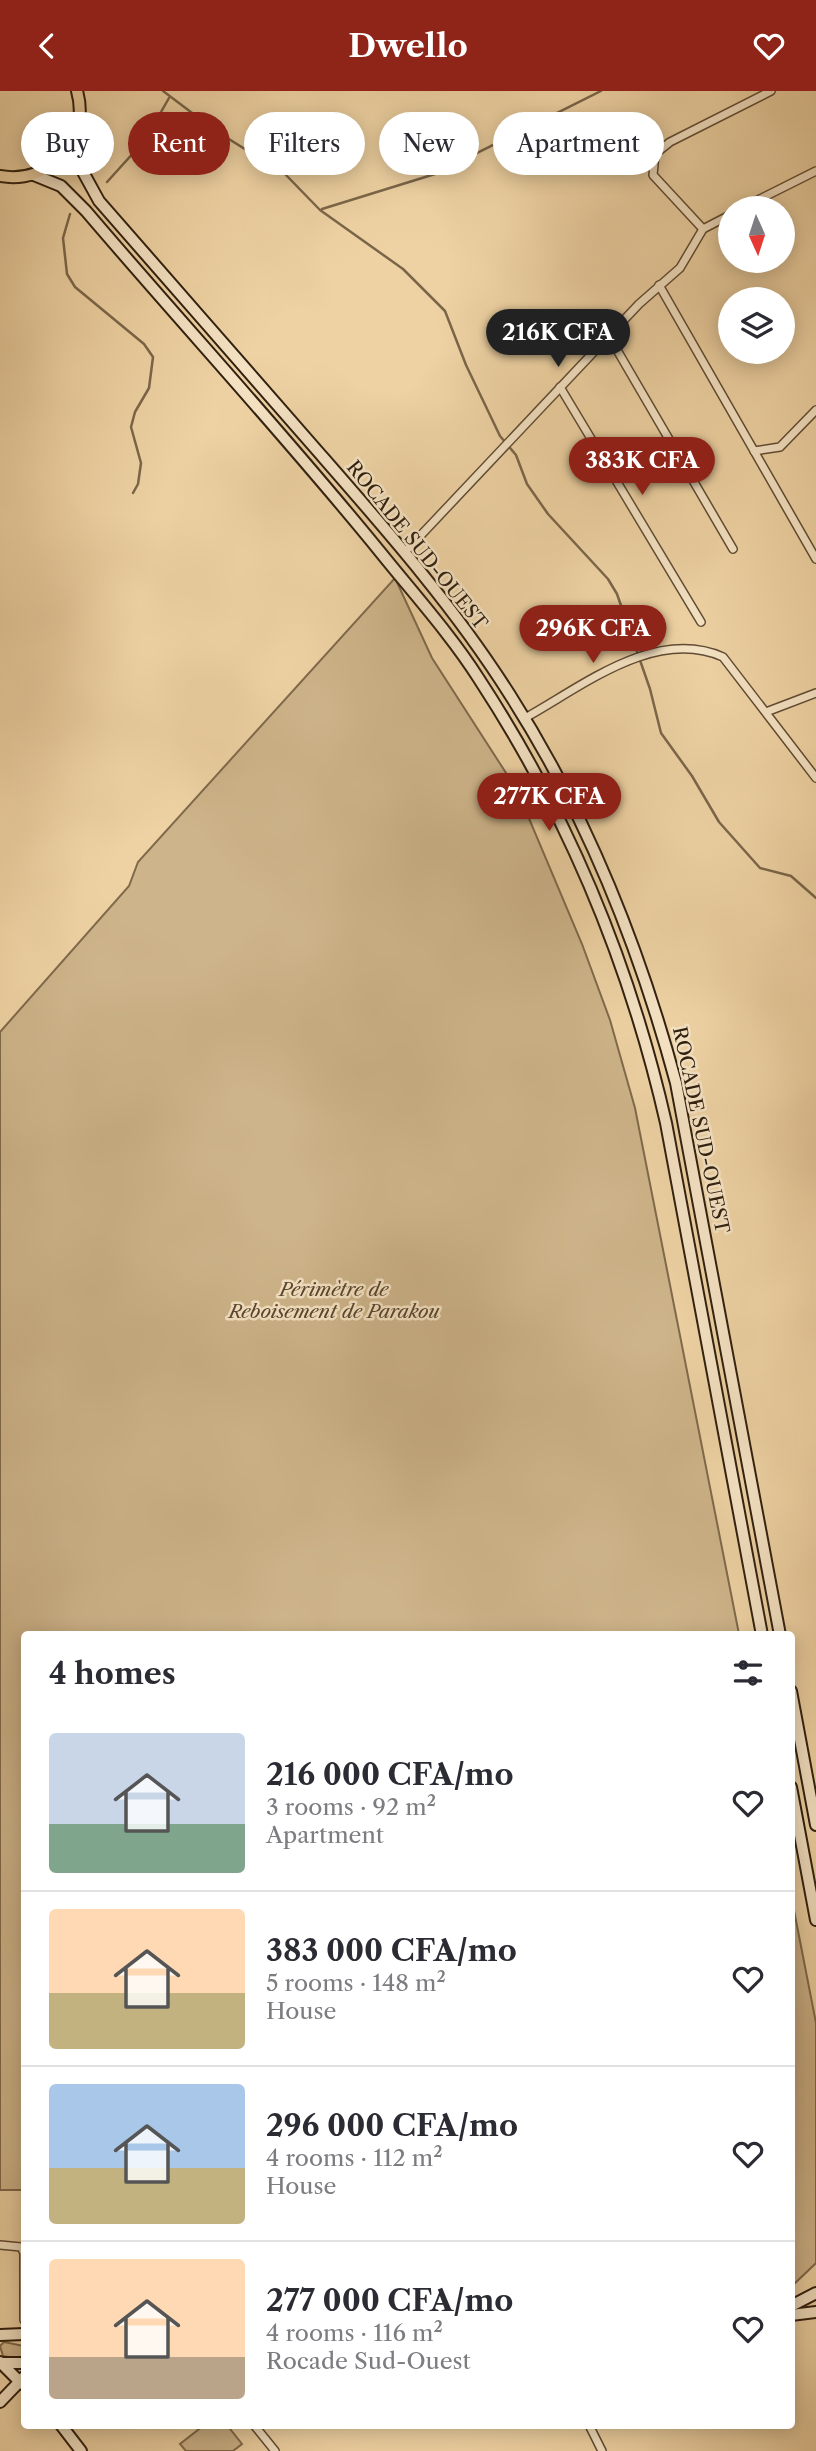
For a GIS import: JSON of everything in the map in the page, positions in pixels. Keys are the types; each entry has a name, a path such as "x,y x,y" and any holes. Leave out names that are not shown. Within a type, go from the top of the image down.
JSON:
{"main road":[{"path":"77,91 79,112"},
{"path":"0,176 34,175"},
{"name":"ROCADE SUD-OUEST","path":"34,175 54,181 86,211 397,572 479,679 566,831 628,981 650,1053 669,1137 761,1631"},
{"name":"ROCADE SUD-OUEST","path":"84,175 99,201 405,551 488,662 525,718 576,810 624,917 666,1047 684,1121 779,1631"},
{"path":"795,1712 816,1825"},
{"path":"795,1808 816,1920"},
{"path":"795,2305 816,2293"},
{"path":"795,2315 816,2312"},
{"path":"2,2336 21,2334"},
{"path":"0,2363 21,2363"},
{"path":"0,2363 21,2379"},
{"path":"0,2402 21,2383"},
{"path":"64,2429 80,2451"}],"street":[{"path":"703,229 653,175 655,154 670,142 771,91"},
{"path":"766,196 816,171"},
{"path":"405,551 659,285 680,268 703,229 718,221"},
{"path":"659,285 816,559"},
{"path":"610,338 733,549"},
{"path":"560,387 701,622"},
{"path":"754,451 780,447 816,410"},
{"path":"525,718 628,662 675,647 708,650 723,657 816,778"},
{"path":"765,712 816,693"},
{"path":"0,2245 21,2246"},
{"path":"257,2429 275,2451"},
{"path":"591,2429 600,2450"}],"green space":[{"name":"Périmètre de Reboisement de Parakou","path":"395,578 432,658 517,790 582,944 610,1020 635,1108 738,1631 21,1631 21,2190 0,2190 0,1032 129,886 138,862"},
{"path":"795,1915 816,2023 816,2263 795,2283"},
{"path":"4,2342 21,2345 21,2359 3,2356 0,2346"},
{"path":"199,2429 230,2429 242,2444 233,2451 186,2451 180,2444"}],"waterway":[{"path":"163,91 216,131 285,174 320,210 403,269 445,311 466,365 500,436 516,455 527,484 548,514 608,579 617,594 650,689 661,733 692,776 719,822 760,868 791,876 816,898"},
{"path":"322,209 435,174 601,91"},
{"path":"107,182 145,140 169,98"},
{"path":"70,214 63,238 67,274 75,287 144,344 153,357 149,388 135,412 131,427 141,463 138,484 133,493"}]}
